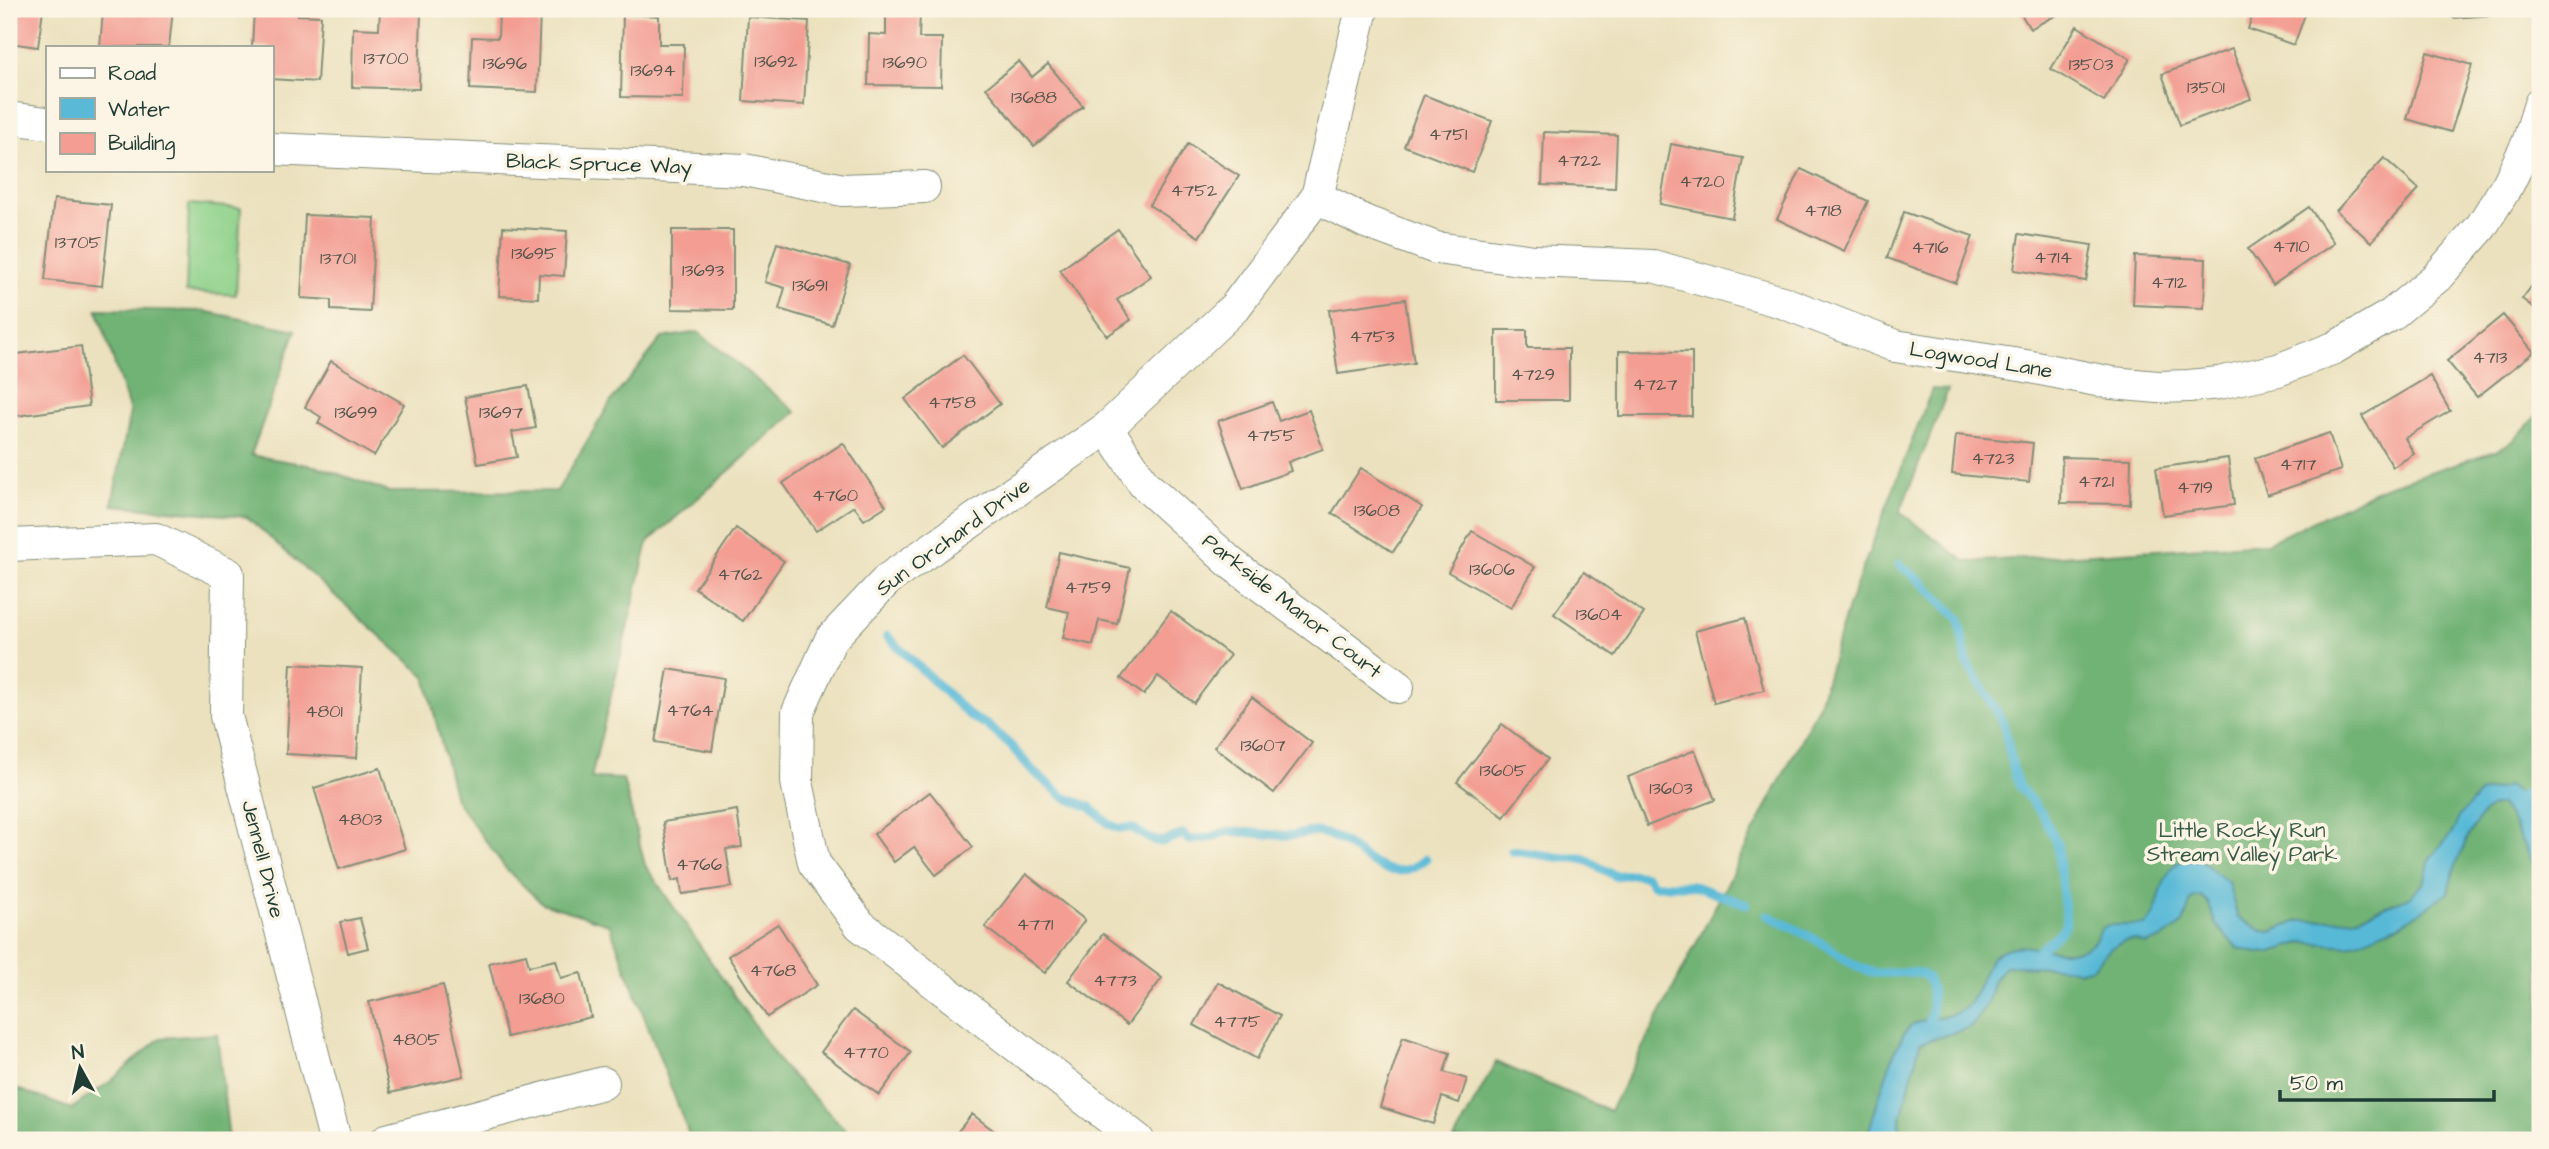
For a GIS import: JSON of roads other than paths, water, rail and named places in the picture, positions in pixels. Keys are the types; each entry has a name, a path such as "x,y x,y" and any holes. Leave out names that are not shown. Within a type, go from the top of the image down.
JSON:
{"street":[{"name":"Sun Orchard Drive","path":"1138,1140 860,925 814,863 797,782 799,712 831,639 888,579 1107,428 1235,307 1317,197 1362,9"},
{"name":"Logwood Lane","path":"1317,197 1366,222 1436,248 1534,261 1653,266 1782,302 1895,346 2026,366 2112,383 2158,387 2189,386 2219,383 2278,370 2334,348 2391,315 2437,277 2481,227 2508,184 2528,143 2540,104"},
{"path":"9,118 46,123"},
{"name":"Black Spruce Way","path":"273,149 744,170 844,190 924,187"},
{"name":"Parkside Manor Court","path":"1107,428 1144,484 1232,564 1398,687"},
{"name":"Jennell Drive","path":"9,545 156,539 228,574 226,716 334,1140"},
{"path":"387,1140 603,1083"}],"water":[{"path":"2508,786 2531,802 2540,822 2540,878 2501,805 2490,808 2476,823 2458,860 2448,893 2402,924 2348,946 2304,942 2272,952 2257,953 2238,948 2216,925 2208,902 2201,896 2192,898 2183,923 2161,939 2147,944 2134,940 2124,941 2111,948 2093,967 2078,971 2057,967 2005,966 1994,980 1988,1001 1976,1021 1968,1028 1920,1043 1898,1140 1870,1140 1869,1131 1881,1090 1906,1030 1913,1024 1962,1010 1976,992 1990,961 2001,951 2014,947 2070,951 2083,949 2108,925 2145,925 2155,911 2164,883 2173,867 2181,861 2198,859 2228,882 2238,918 2262,931 2271,932 2298,921 2354,919 2410,897 2424,883 2430,858 2452,833 2459,817 2480,793"}],"waterway":[{"path":"1899,564 1924,584 1959,619 1967,663 2003,722 2015,776 2020,787 2042,814 2057,843 2066,923 2059,933 2033,956"},
{"path":"887,636 971,717 987,725 1011,746 1033,771 1064,797 1090,807 1109,824 1118,828 1132,828 1152,840 1162,842 1183,834 1190,840 1227,832 1285,835 1314,832 1329,835 1368,860 1395,871 1410,869 1426,859"},
{"path":"2515,800 2540,786"},
{"path":"1512,851 1583,858 1615,876 1647,876 1653,885 1691,885 1746,904"},
{"path":"1767,915 1818,941 1865,970 1925,976 1930,986 1932,1001 1926,1028"}],"park label":[{"name":"Little Rocky Run Stream Valley Park","path":"2242,842"}]}
